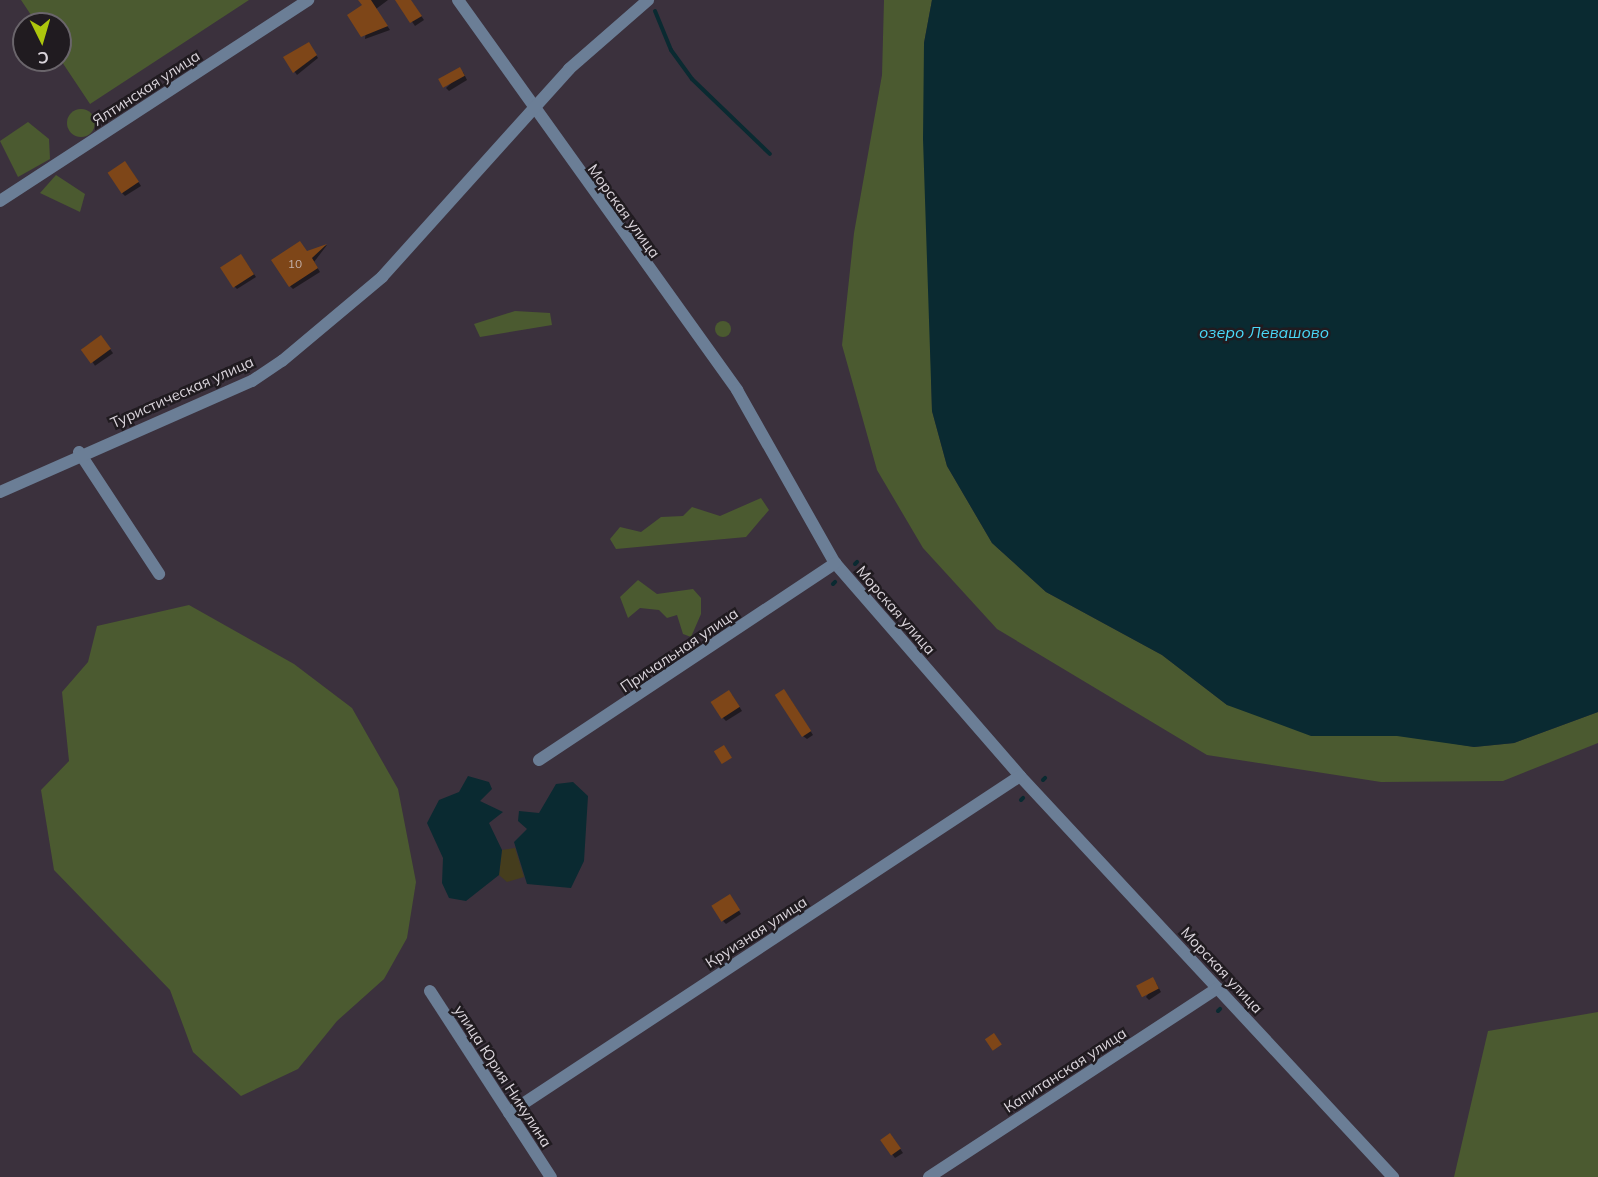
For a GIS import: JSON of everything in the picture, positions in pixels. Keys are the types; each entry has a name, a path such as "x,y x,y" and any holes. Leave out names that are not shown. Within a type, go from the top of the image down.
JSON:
{"street":[{"name":"Ялтинская улица","path":"0,201 308,0"},
{"name":"Морская улица","path":"458,0 532,110 737,390 835,563 1020,776 1393,1177"},
{"name":"Туристическая улица","path":"0,492 79,453 241,386 282,361 402,257 569,69 648,0"},
{"path":"79,453 159,574"},
{"name":"Причальная улица","path":"539,760 835,563"},
{"name":"Круизная улица","path":"509,1113 1020,776"},
{"name":"Капитанская улица","path":"930,1177 1218,988"},
{"name":"улица Юрия Никулина","path":"430,991 551,1177"}],"green space":[{"path":"21,0 249,0 90,104 69,72 72,72 72,12 29,12"},
{"path":"884,0 932,0 924,43 932,411 947,466 992,543 1046,592 1162,655 1227,705 1474,747 1514,743 1598,712 1598,743 1503,781 1381,782 1207,755 997,629 923,548 877,470 842,345 854,233 882,75"},
{"path":"81,109 91,113 95,123 91,133 81,137 71,133 67,123 71,113"},
{"path":"28,122 49,139 50,159 18,177 0,141"},
{"path":"56,175 85,194 80,212 40,193"},
{"path":"515,311 550,313 552,325 480,337 474,324"},
{"path":"720,321 726,321 731,329 729,335 720,337 715,332 715,326"},
{"path":"761,498 769,510 746,537 616,549 610,539 620,527 641,532 661,517 683,516 692,507 720,516"},
{"path":"638,580 657,594 693,589 701,598 701,614 691,637 683,634 677,615 667,618 659,610 640,608 628,618 620,597"},
{"path":"189,605 294,664 352,708 398,789 416,882 407,938 384,979 337,1021 298,1069 241,1096 193,1052 170,990 54,870 41,790 69,761 62,692 88,662 97,626"},
{"path":"1598,1012 1598,1177 1454,1177 1488,1031"}],"sand":[{"path":"515,848 524,877 507,882 499,875 502,850"}],"water":[{"name":"озеро Левашово","path":"932,0 1598,0 1598,712 1514,743 1474,747 1397,736 1311,736 1227,705 1162,655 1046,592 992,543 947,466 932,411 923,139 924,43"},
{"path":"468,776 489,782 492,789 480,801 503,812 489,823 502,850 499,875 466,901 449,898 442,883 443,858 427,823 439,800 459,792"},
{"path":"573,782 588,796 584,861 571,888 527,884 514,842 527,829 518,821 519,811 539,813 556,784"}],"building":[{"path":"358,0 371,0 388,26 361,37 347,15 362,5"},
{"path":"395,0 411,0 422,16 410,23"},
{"path":"309,42 317,55 293,73 283,57"},
{"path":"460,67 465,76 443,88 438,79"},
{"path":"125,161 139,182 122,193 108,173"},
{"path":"300,241 307,251 327,244 312,258 318,268 289,287 271,260"},
{"path":"241,254 254,274 233,288 220,268"},
{"path":"101,335 111,349 91,363 81,350"},
{"path":"784,689 811,731 802,737 775,695"},
{"path":"729,690 740,707 721,719 711,702"},
{"path":"724,745 732,758 722,764 714,751"},
{"path":"730,894 740,910 721,922 711,906"},
{"path":"1153,977 1159,989 1142,997 1136,986"},
{"path":"994,1033 1002,1045 993,1051 985,1039"},
{"path":"890,1133 901,1149 891,1155 880,1140"}],"waterway":[{"path":"655,11 671,50 692,79 770,154"}]}
